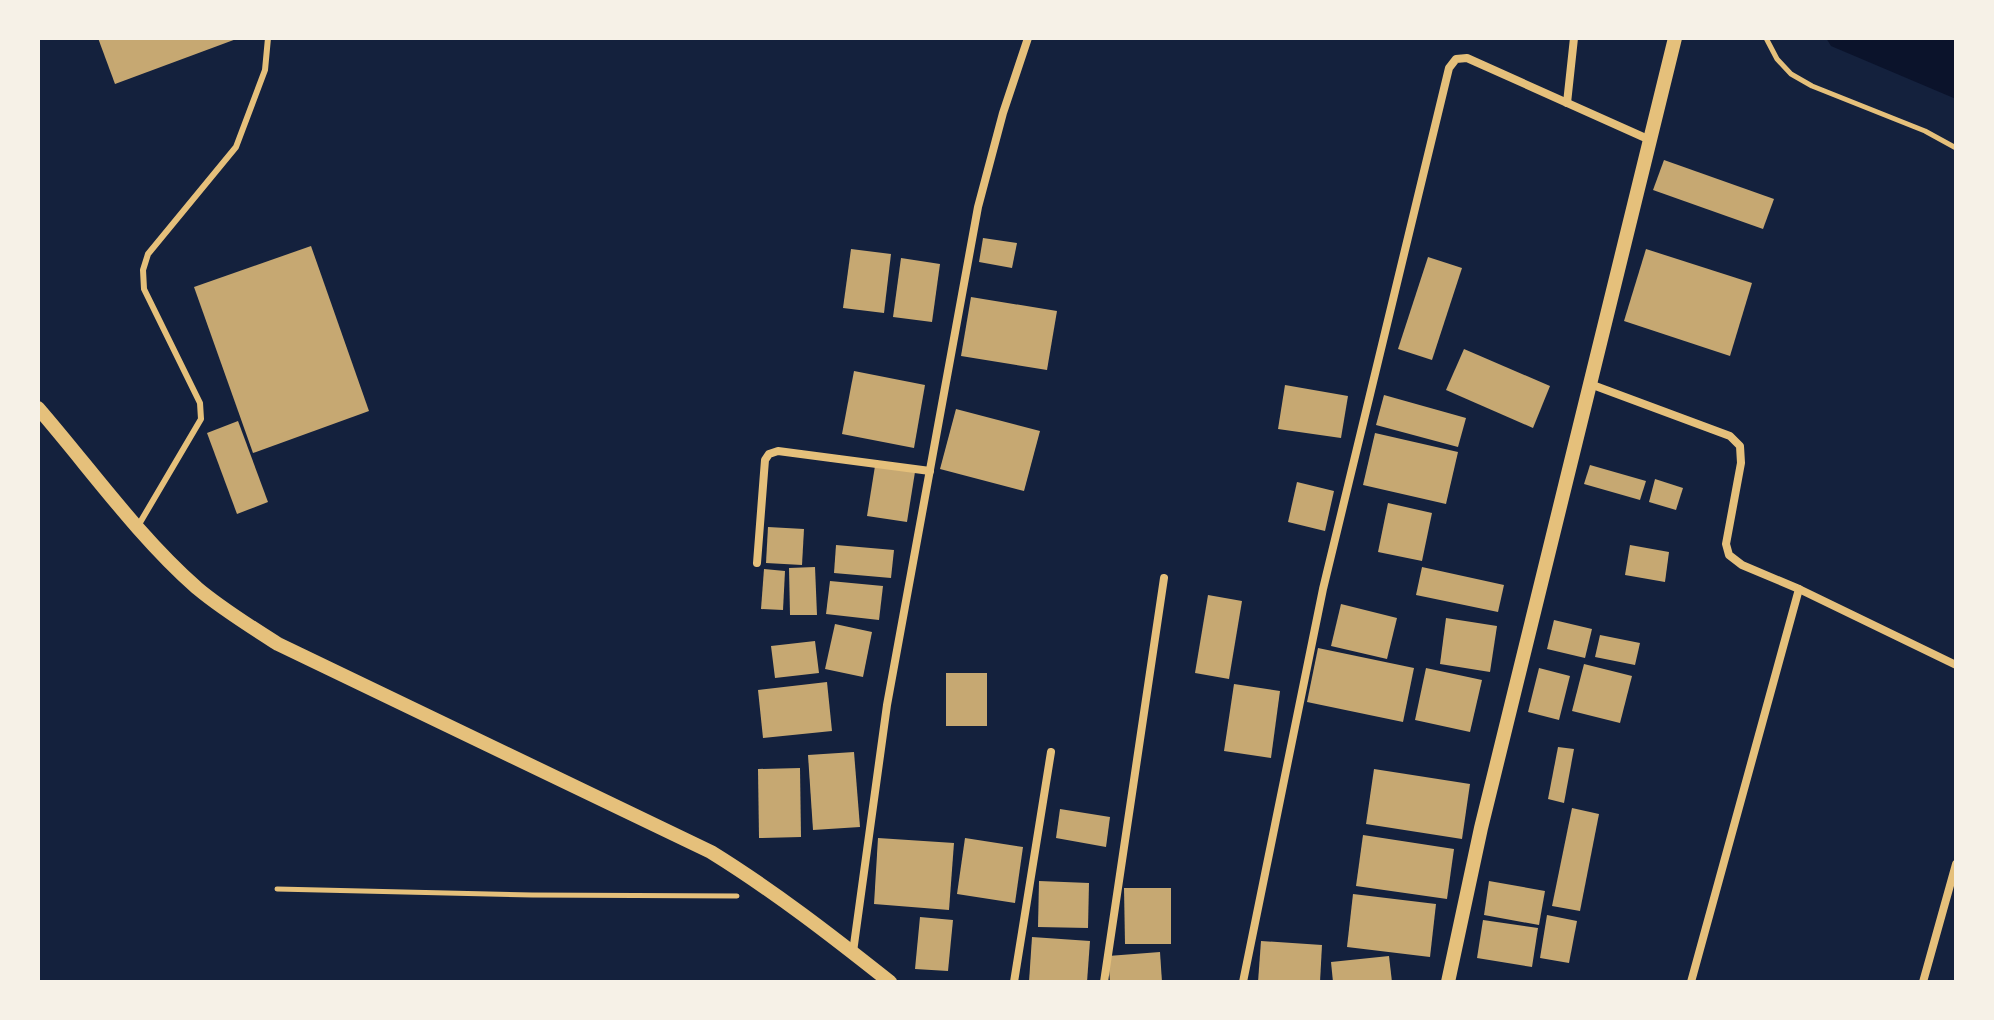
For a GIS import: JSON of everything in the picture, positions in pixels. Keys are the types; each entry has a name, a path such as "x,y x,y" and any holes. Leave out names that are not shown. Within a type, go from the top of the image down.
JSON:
{"street":[{"path":"853,952 887,705 978,207 1003,113 1028,38"},
{"path":"1567,103 1574,38"},
{"path":"1448,982 1481,828 1675,38"},
{"path":"1243,982 1323,589 1449,68 1456,59 1467,58 1650,140"},
{"path":"1590,384 1730,436 1740,446 1741,463 1726,544 1729,555 1742,565 1956,665"},
{"path":"38,408 168,560 236,617 278,644 711,852 764,885 853,952 873,975 890,982"},
{"path":"757,563 765,460 769,454 778,451 930,471"},
{"path":"1104,982 1164,578"},
{"path":"1691,982 1799,589"},
{"path":"1014,982 1051,752"},
{"path":"1923,982 1956,864"}],"lane":[{"path":"138,526 201,419 202,412 144,289 143,270 148,254 236,147 265,70 268,38"}],"path":[{"path":"1766,38 1777,59 1791,74 1812,86 1925,131 1956,148"},
{"path":"277,889 735,897 764,885"}],"water":[{"path":"1826,38 1956,38 1956,99 1831,46"}],"building":[{"path":"98,38 239,38 115,84"},
{"path":"1664,160 1774,199 1763,229 1653,190"},
{"path":"983,238 1017,243 1012,268 979,262"},
{"path":"311,246 369,411 253,453 194,287"},
{"path":"851,249 891,254 884,313 843,308"},
{"path":"1646,249 1752,283 1730,356 1624,321"},
{"path":"1428,257 1462,268 1432,360 1398,349"},
{"path":"901,258 940,264 932,322 893,317"},
{"path":"971,297 1057,311 1047,370 961,356"},
{"path":"1464,349 1550,386 1533,428 1446,390"},
{"path":"854,371 925,385 914,448 842,434"},
{"path":"1285,385 1348,396 1341,438 1278,429"},
{"path":"1384,395 1466,418 1458,447 1376,425"},
{"path":"956,409 1040,431 1024,491 940,469"},
{"path":"238,421 268,502 237,514 207,433"},
{"path":"1375,433 1458,452 1446,504 1363,485"},
{"path":"1590,465 1646,481 1640,500 1584,484"},
{"path":"875,466 915,472 907,522 867,516"},
{"path":"1655,479 1683,488 1676,510 1649,502"},
{"path":"1297,482 1334,491 1325,531 1288,522"},
{"path":"1388,503 1432,513 1422,561 1378,552"},
{"path":"768,527 804,529 802,565 766,563"},
{"path":"836,545 894,550 891,578 834,573"},
{"path":"1630,545 1669,552 1665,582 1625,575"},
{"path":"815,567 817,615 790,615 789,568"},
{"path":"1422,567 1504,585 1498,612 1416,595"},
{"path":"764,569 785,571 783,610 761,609"},
{"path":"830,581 883,586 879,620 826,614"},
{"path":"1208,595 1242,601 1229,679 1195,673"},
{"path":"1341,604 1397,618 1387,659 1331,646"},
{"path":"1446,618 1497,626 1490,672 1440,664"},
{"path":"1554,620 1592,629 1585,658 1547,649"},
{"path":"835,624 872,632 863,677 825,669"},
{"path":"1600,635 1640,643 1635,665 1595,657"},
{"path":"815,641 819,673 775,678 771,646"},
{"path":"1318,648 1414,668 1403,722 1307,702"},
{"path":"1584,664 1632,676 1620,723 1572,711"},
{"path":"1426,668 1482,680 1470,732 1415,720"},
{"path":"1539,668 1570,676 1559,720 1528,712"},
{"path":"946,673 987,673 987,726 946,726"},
{"path":"827,682 832,731 763,738 758,690"},
{"path":"1234,684 1280,691 1271,758 1224,751"},
{"path":"1558,747 1574,749 1564,803 1548,799"},
{"path":"854,752 860,827 813,830 808,755"},
{"path":"800,768 801,837 759,838 758,769"},
{"path":"1374,769 1470,784 1462,839 1366,824"},
{"path":"1572,808 1599,814 1580,911 1552,906"},
{"path":"1060,809 1110,817 1106,847 1056,838"},
{"path":"1363,835 1454,849 1447,899 1356,886"},
{"path":"878,838 954,843 949,910 874,904"},
{"path":"965,838 1023,847 1015,903 957,894"},
{"path":"1039,881 1089,883 1088,928 1038,927"},
{"path":"1489,881 1545,891 1539,925 1484,915"},
{"path":"1124,888 1171,888 1171,944 1125,944"},
{"path":"1353,894 1436,904 1430,957 1347,947"},
{"path":"1547,915 1577,921 1569,963 1540,958"},
{"path":"920,917 953,920 948,971 915,969"},
{"path":"1483,920 1538,928 1532,967 1477,958"},
{"path":"1032,937 1090,941 1087,982 1029,982"},
{"path":"1261,941 1322,945 1320,982 1258,982"},
{"path":"1160,952 1162,982 1110,982 1108,956"},
{"path":"1389,956 1392,982 1333,982 1331,962"}]}
